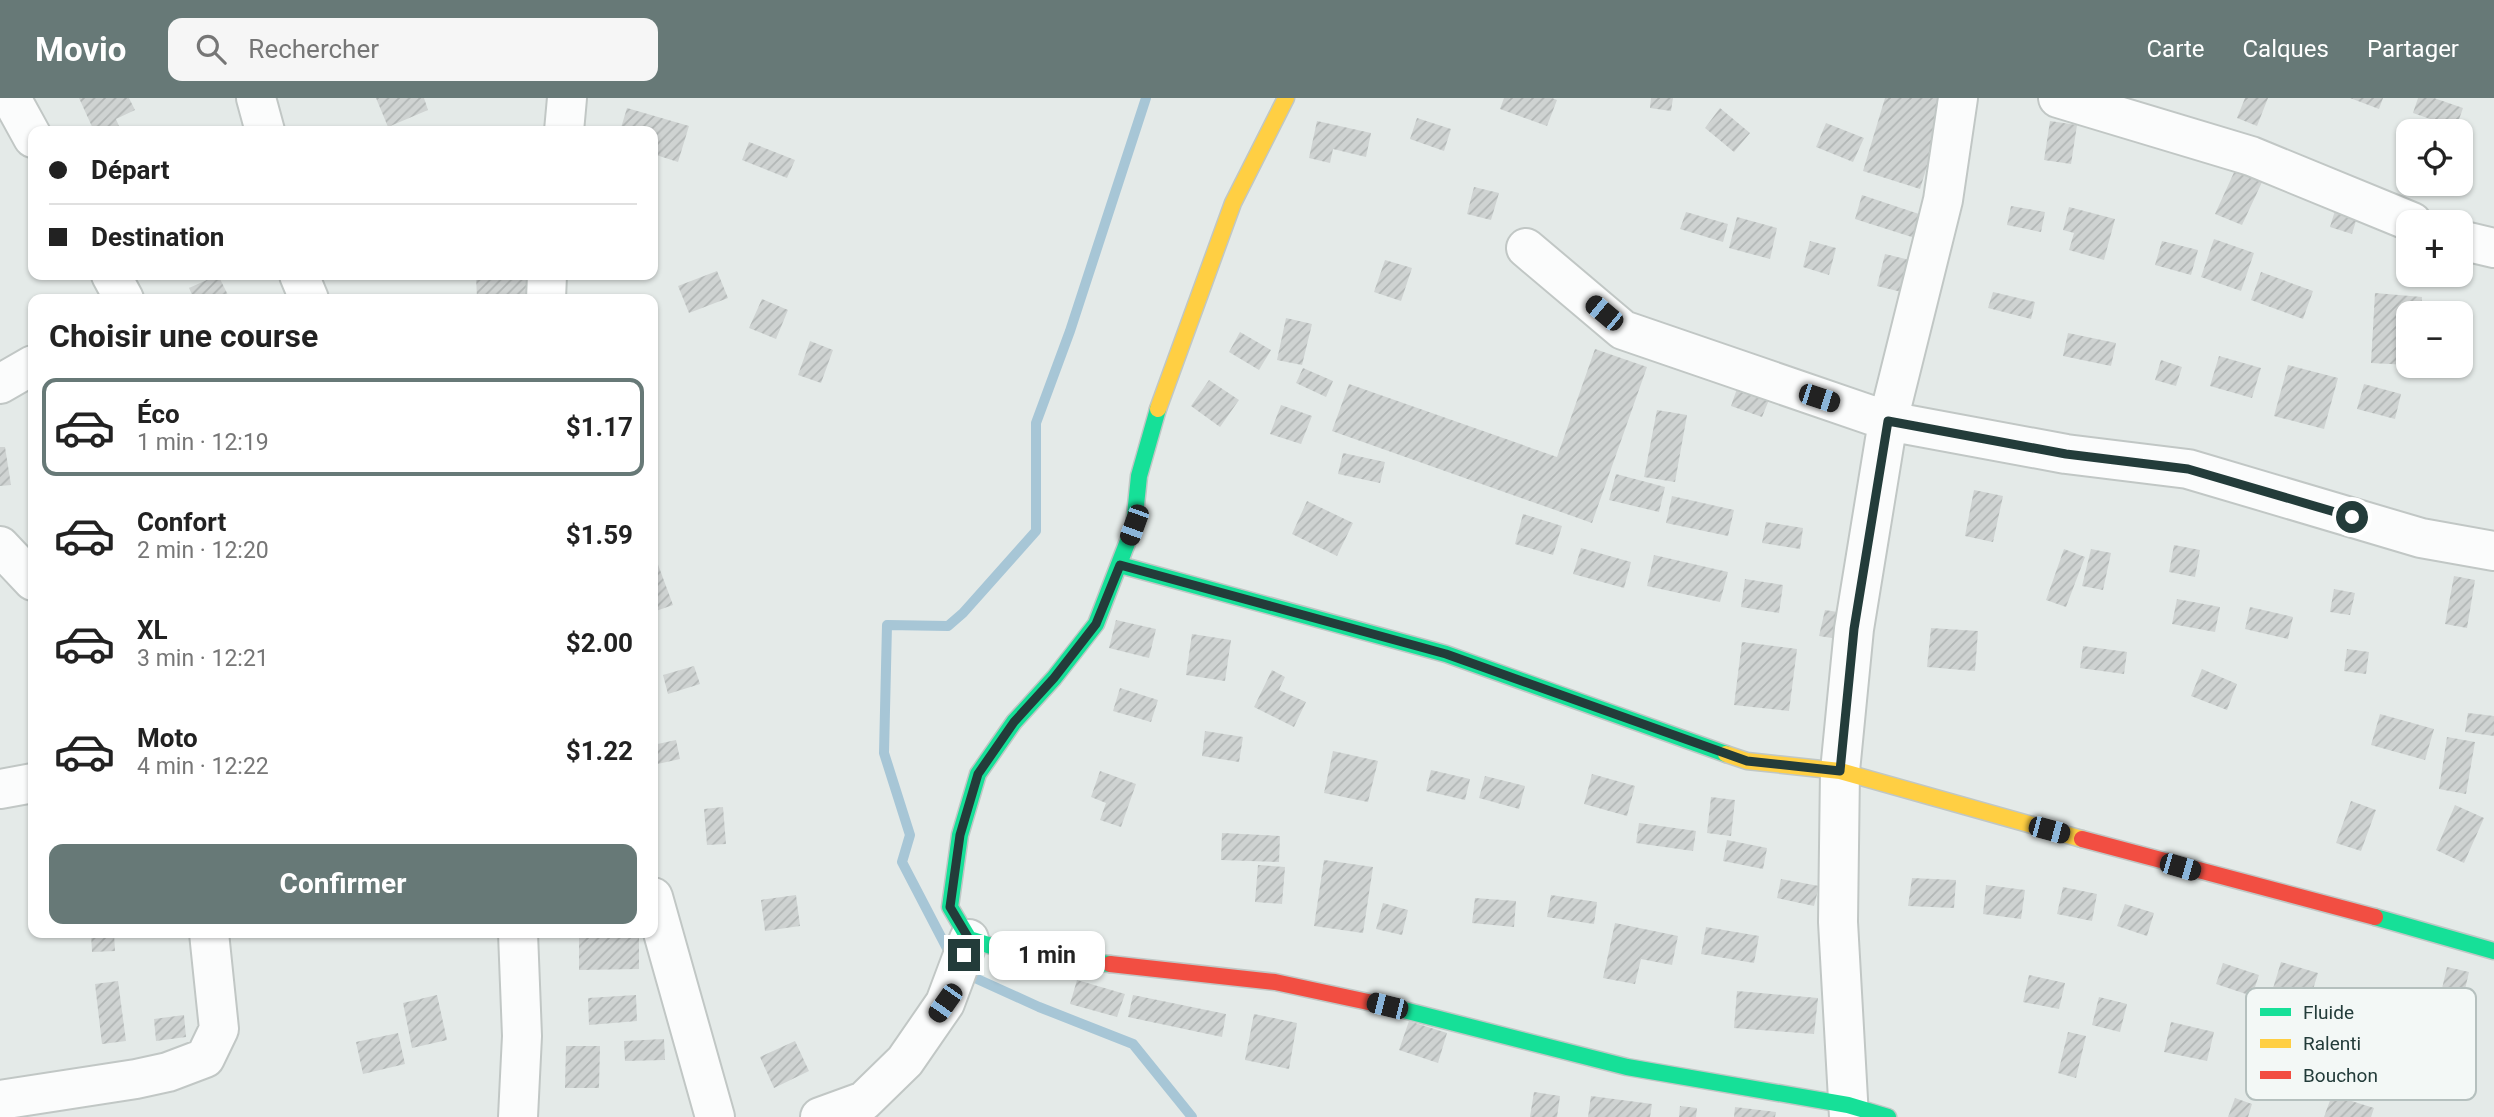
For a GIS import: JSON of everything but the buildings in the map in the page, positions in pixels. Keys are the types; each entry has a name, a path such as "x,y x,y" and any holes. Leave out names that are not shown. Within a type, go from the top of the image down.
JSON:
{"street":[{"path":"11,98 28,129"},
{"path":"256,98 264,126"},
{"path":"564,126 567,98"},
{"path":"1286,98 1233,203 1156,414 1139,477 1134,525 1096,624 1054,678 1014,722 978,774 960,835 950,907 969,939 1017,954 1275,982 1363,999 1628,1067 1888,1117"},
{"path":"1848,1111 1838,922 1840,771 1854,629 1888,421 1943,200 1958,98"},
{"path":"2058,98 2251,156 2396,215"},
{"path":"2473,243 2494,248"},
{"path":"1526,248 1623,330 1888,421 2066,454 2188,469 2421,538 2494,551"},
{"path":"0,384 28,368"},
{"path":"0,546 28,576"},
{"path":"1120,565 1446,654 1747,761 1840,771 2206,874 2436,933 2494,951"},
{"path":"0,789 28,784"},
{"path":"658,915 715,1117"},
{"path":"0,1100 136,1079 169,1072 205,1058 219,1029 210,938"},
{"path":"518,938 522,1036 518,1117"},
{"path":"820,1117 864,1101 905,1061 945,1003 969,939"}],"waterway":[{"path":"952,958 902,862 910,835 884,753 887,625 948,626 963,613 1036,531 1036,423 1070,331 1146,98"},
{"path":"964,973 1039,1007 1133,1044 1192,1117"}],"traffic: fast":[{"path":"1110,964 1017,954 969,939 950,907 960,835 978,774 1014,722 1054,678 1096,624 1134,525 1139,476 1158,409"},
{"path":"1120,565 1446,654 1726,754"},
{"path":"2375,917 2494,951"},
{"path":"1396,1008 1627,1067 1848,1105 1888,1117"}],"traffic: slow":[{"path":"1158,409 1233,203 1286,98"},
{"path":"1726,754 1747,761 1840,771 2082,839"}],"traffic: jam":[{"path":"2082,839 2375,917"},
{"path":"1110,964 1275,982 1396,1008"}],"route":[{"path":"964,955 969,939 950,907 960,835 978,774 1014,722 1054,678 1096,624 1120,565 1446,654 1747,761 1840,771 1854,629 1888,421 2066,454 2188,469 2352,517"}]}
